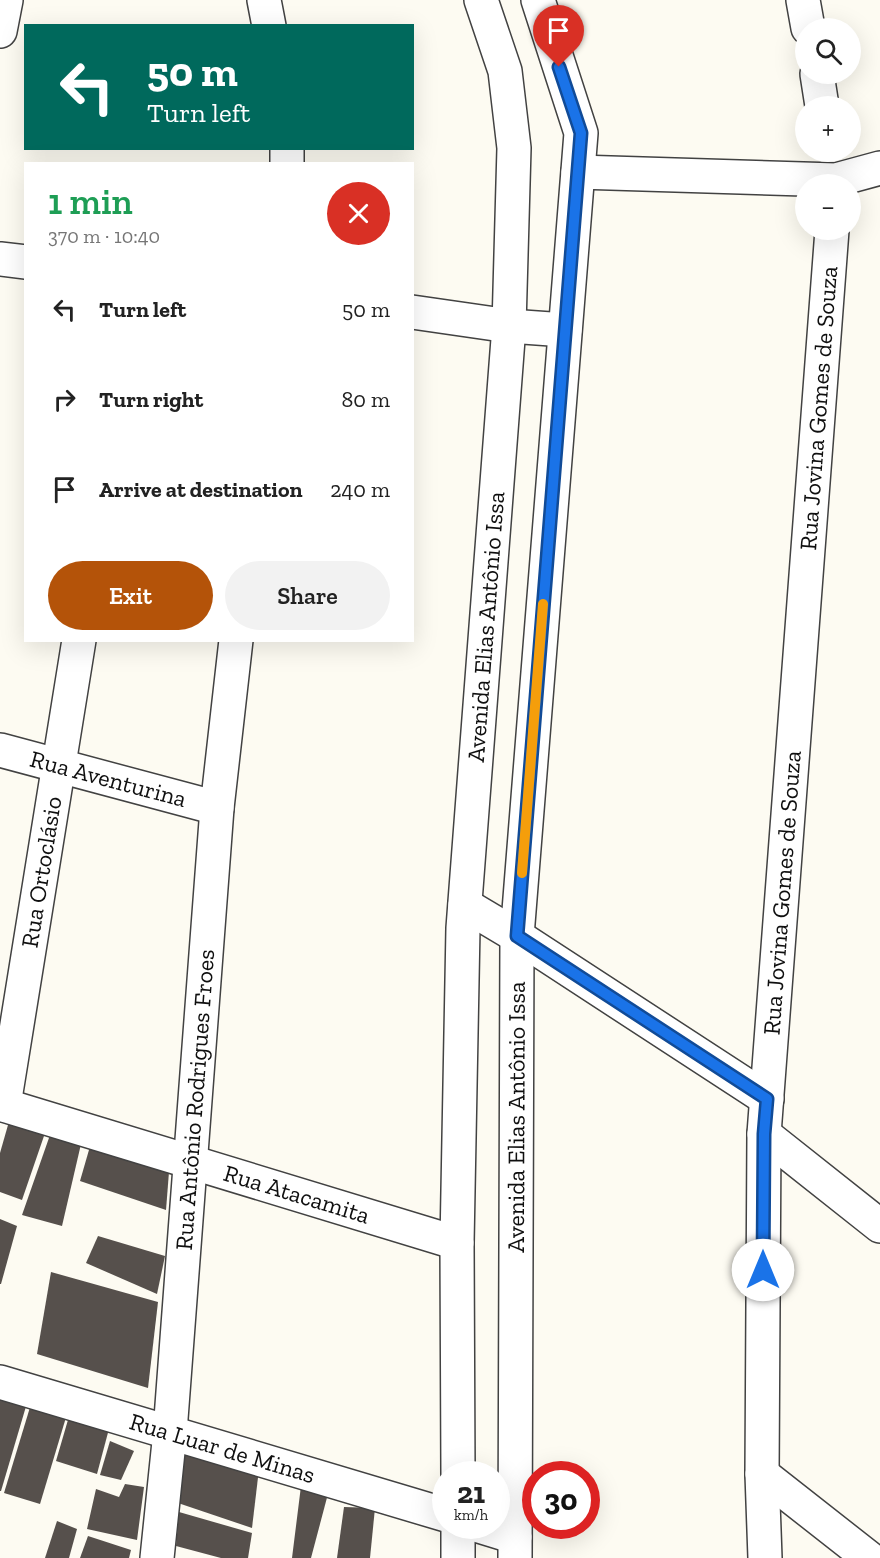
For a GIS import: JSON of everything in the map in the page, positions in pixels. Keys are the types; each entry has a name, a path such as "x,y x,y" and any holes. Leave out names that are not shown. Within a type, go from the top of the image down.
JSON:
{"street":[{"path":"0,32 6,0"},
{"path":"264,0 269,24"},
{"name":"Avenida Elias Antônio Issa","path":"458,1461 457,1243 465,905 509,326 513,148 505,71 482,0"},
{"name":"Avenida Elias Antônio Issa","path":"515,1548 517,936 581,133 537,0"},
{"path":"803,0 806,18"},
{"path":"578,172 834,172 880,168"},
{"name":"Rua Jovina Gomes de Souza","path":"765,1558 762,1474 764,1134 831,240"},
{"path":"414,312 509,326 565,330"},
{"name":"Rua Ortoclásio","path":"2,1104 79,642"},
{"name":"Rua Antônio Rodrigues Froes","path":"157,1558 170,1432 217,808 236,642"},
{"name":"Rua Aventurina","path":"0,750 217,808"},
{"path":"465,905 517,936 767,1099"},
{"name":"Rua Atacamita","path":"2,1104 457,1243"},
{"path":"764,1134 880,1226"},
{"name":"Rua Luar de Minas","path":"0,1382 432,1511"},
{"path":"762,1474 869,1558"},
{"path":"458,1539 458,1558"},
{"path":"500,1539 515,1548"}],"building":[{"path":"10,1118 45,1133 22,1200 0,1192 0,1153"},
{"path":"50,1135 81,1144 62,1226 22,1215"},
{"path":"93,1136 170,1159 166,1210 80,1181"},
{"path":"0,1219 17,1226 1,1284 0,1284"},
{"path":"98,1236 165,1256 157,1294 86,1263"},
{"path":"51,1272 158,1302 148,1388 37,1354"},
{"path":"0,1395 27,1403 1,1491 0,1491"},
{"path":"31,1404 67,1414 40,1504 4,1493"},
{"path":"70,1413 110,1425 97,1474 56,1461"},
{"path":"110,1441 134,1451 121,1480 100,1475"},
{"path":"181,1448 259,1469 252,1528 178,1503"},
{"path":"125,1484 144,1487 137,1540 87,1529 96,1489 119,1497"},
{"path":"301,1486 329,1490 311,1558 292,1558"},
{"path":"344,1507 375,1508 370,1558 337,1558"},
{"path":"179,1512 252,1533 248,1558 221,1558 176,1546"},
{"path":"57,1521 77,1529 69,1558 45,1558"},
{"path":"88,1536 131,1550 129,1558 80,1558"}],"slow traffic":[{"path":"522,873 543,604"}],"route":[{"path":"559,67 581,133 517,936 767,1099 764,1134 763,1270"}]}
